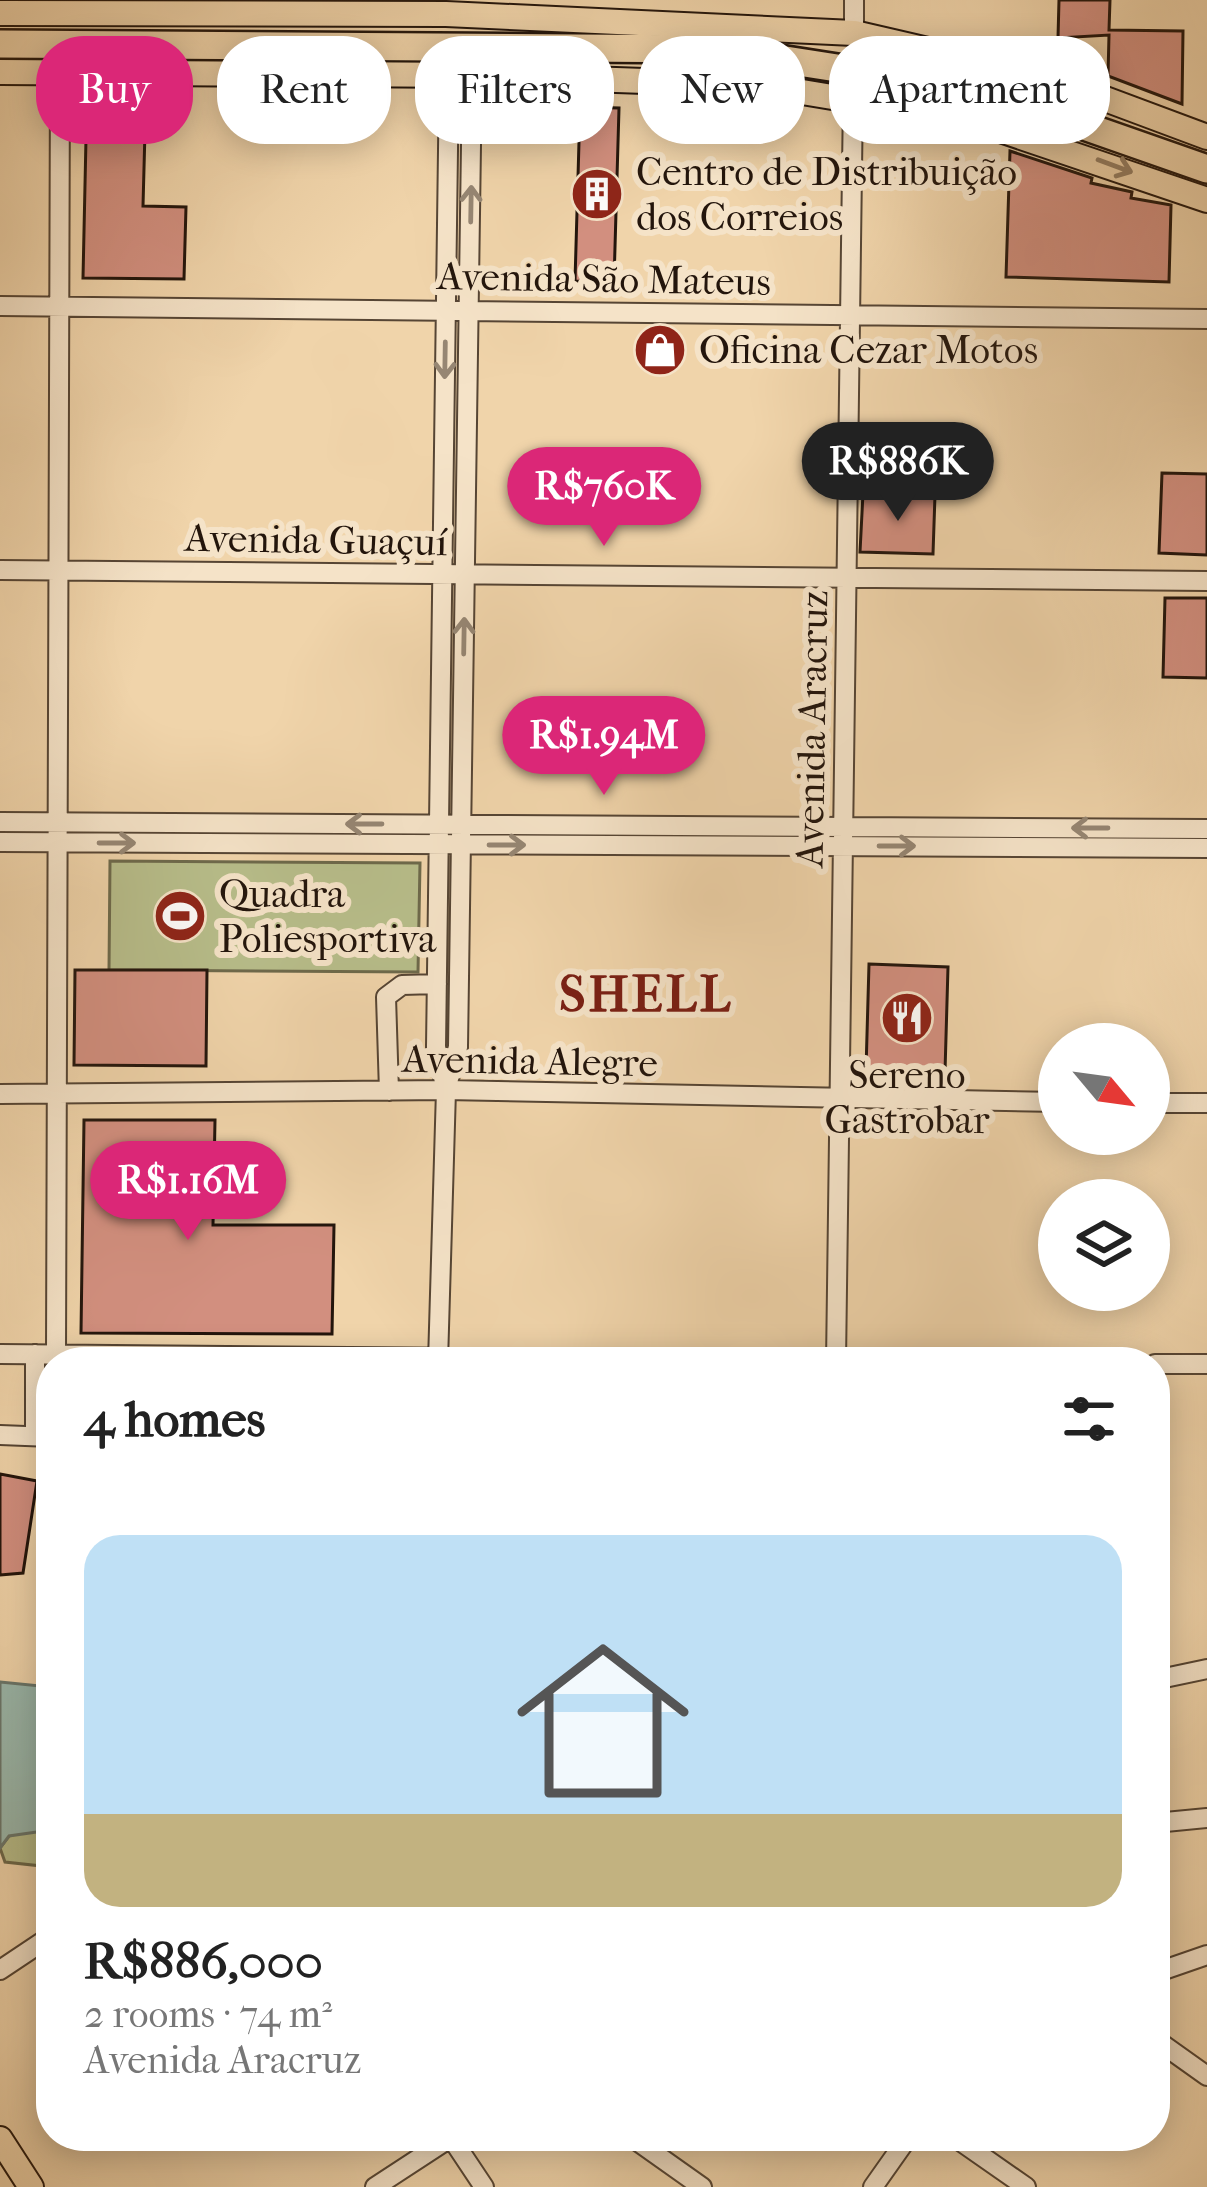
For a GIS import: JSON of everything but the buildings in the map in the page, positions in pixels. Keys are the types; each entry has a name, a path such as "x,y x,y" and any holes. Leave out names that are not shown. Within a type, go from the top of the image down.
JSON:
{"highway":[{"path":"0,44 715,49 802,58 1030,107 1207,169"}],"main road":[{"path":"0,13 64,7 458,7 854,33 1049,78 1207,137"},
{"path":"0,72 36,72"},
{"path":"193,73 415,75"},
{"path":"614,80 760,85 829,93"},
{"path":"1042,144 1207,200"},
{"path":"0,2139 30,2187"}],"street":[{"path":"854,0 854,33"},
{"path":"45,1347 57,1094 60,144"},
{"path":"446,1090 436,1047 446,310 457,144"},
{"path":"438,1347 446,1090 458,1047 469,310 463,144"},
{"name":"Avenida Aracruz","path":"836,1347 852,144"},
{"name":"Avenida São Mateus","path":"0,305 1207,319"},
{"name":"Avenida Guaçuí","path":"0,570 1207,581"},
{"path":"0,822 58,832 843,836 1207,829"},
{"path":"0,842 58,832"},
{"path":"843,836 1207,848"},
{"path":"388,1091 386,997 402,985 437,984"},
{"name":"Avenida Alegre","path":"0,1094 446,1090 1038,1102"},
{"path":"1170,1103 1207,1103"},
{"path":"0,1354 36,1354"},
{"path":"1170,1364 1207,1364"},
{"path":"0,1435 36,1436"},
{"path":"1170,1677 1207,1669"},
{"path":"1170,1822 1207,1819"},
{"path":"0,1970 36,1946"},
{"path":"1170,1967 1207,1955"},
{"path":"1170,2050 1207,2076"},
{"path":"376,2187 429,2151"},
{"path":"460,2151 484,2187"},
{"path":"651,2151 702,2187"},
{"path":"873,2187 898,2151"},
{"path":"974,2151 1026,2187"}],"green space":[{"path":"110,861 420,863 418,972 109,970"},
{"path":"36,1829 36,1865 5,1862 0,1848 9,1836"}],"shaded area":[{"path":"0,1682 36,1686 36,1832 9,1836 0,1848"}],"place":[{"name":"Centro de Distribuição dos Correios","path":"597,194"},
{"name":"Oficina Cezar Motos","path":"660,350"},
{"name":"Quadra Poliesportiva","path":"180,916"},
{"name":"Sereno Gastrobar","path":"907,1018"}],"district":[{"name":"SHELL","path":"646,994"}]}
